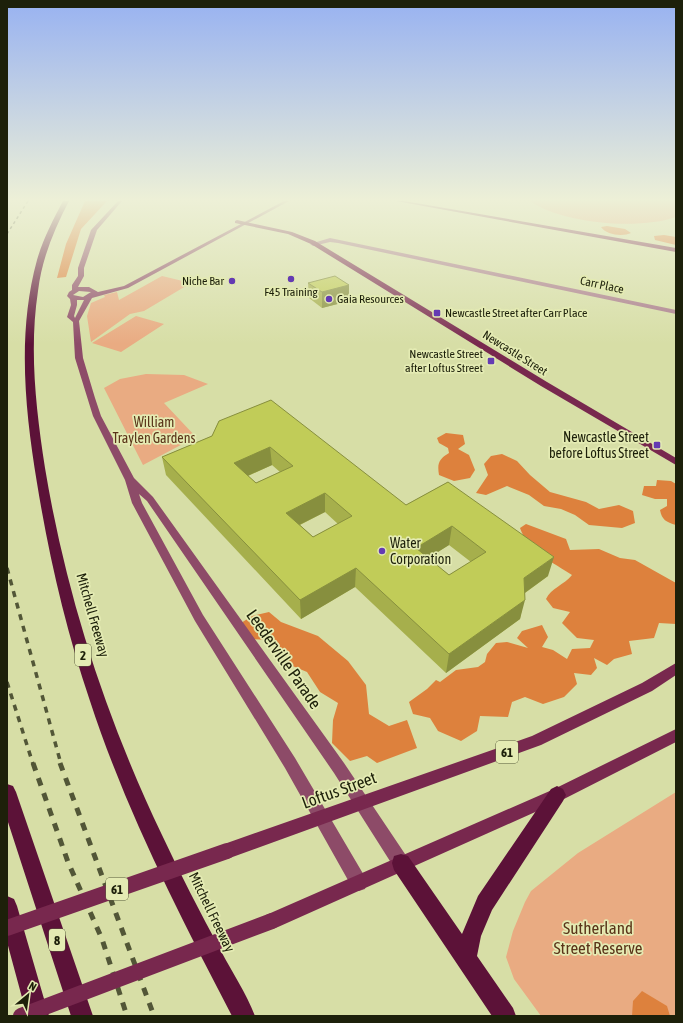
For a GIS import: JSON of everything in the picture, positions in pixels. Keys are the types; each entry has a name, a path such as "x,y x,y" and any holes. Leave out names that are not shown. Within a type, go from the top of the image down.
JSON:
{"highway":[{"name":"Mitchell Freeway","path":"43,249 37,269 32,304 29,374 32,415 40,476 62,582 83,657 115,745 149,828 211,956 244,1016"},
{"name":"8","path":"7,792 82,1016"},
{"path":"466,958 471,936 485,904 557,795"},
{"path":"401,863 505,1016"},
{"path":"7,906 38,1016"}],"main road":[{"path":"88,249 81,268 81,276 90,292"},
{"path":"81,276 75,285 75,290 70,294 73,298 90,292 126,287 194,249"},
{"name":"Newcastle Street","path":"321,249 340,261 359,270 544,384 660,454 676,462"},
{"name":"Newcastle Street","path":"331,249 354,263 359,270"},
{"path":"75,290 90,292"},
{"path":"76,321 81,316 83,307 90,292"},
{"name":"Leederville Parade","path":"73,298 73,308 70,317 76,321 79,358 97,416 130,480 137,503 200,618 290,764 359,883"},
{"name":"Newcastle Street","path":"660,454 676,467"},
{"name":"Leederville Parade","path":"130,480 150,499 338,768 401,863"},
{"name":"Loftus Street","path":"7,928 362,804 536,741 647,687 676,668"},
{"path":"21,1016 290,914 401,863 451,843 557,795 676,735"}],"street":[{"name":"Carr Place","path":"375,249 676,312"}],"green space":[{"path":"162,276 191,283 144,311 130,314 91,342 87,316 91,303 105,297 104,295 117,292 119,300"},
{"path":"136,316 164,324 121,352 92,343"},
{"name":"William Traylen Gardens","path":"146,374 184,375 208,384 164,403 196,437 143,465 104,388 120,379"},
{"name":"Sutherland Street Reserve","path":"676,792 676,1016 541,1016 514,979 506,957 513,931 531,891 578,853"}],"shaded area":[{"path":"65,249 75,249 66,277 57,278"},
{"path":"446,433 463,435 465,444 458,449 469,455 475,470 470,478 454,481 439,475 438,467 440,462 443,457 449,453 448,448 439,443 437,438"},
{"path":"502,454 517,461 530,475 550,492 586,502 599,509 619,505 633,511 635,523 622,528 589,525 575,515 561,509 544,506 529,495 507,486 486,495 476,493 488,475 484,464 491,456"},
{"path":"657,480 671,481 676,484 676,525 665,520 662,516 660,510 667,506 667,499 655,499 642,495 644,486 656,486"},
{"path":"526,524 566,539 570,550 599,549 620,558 635,560 676,583 676,624 659,623 654,638 629,641 632,654 614,659 607,665 594,658 597,668 591,675 574,673 577,684 564,697 543,704 525,697 512,702 508,717 480,716 477,731 461,741 438,731 430,718 413,714 409,702 427,689 436,680 440,682 456,670 478,667 485,662 487,654 496,643 507,642 528,648 517,638 522,631 542,625 548,637 542,647 553,650 567,659 572,649 590,648 594,640 577,638 562,623 570,612 553,608 546,599 551,592 572,575 535,550 524,536 520,528"},
{"path":"269,612 281,622 318,636 348,661 366,685 369,714 389,726 407,720 417,748 377,763 367,756 350,761 332,743 333,720 338,703 320,692 307,672 283,662 271,640 245,639 241,623 252,616"},
{"path":"642,991 667,1006 670,1016 632,1016 633,1001"}],"building":[{"path":"335,276 349,285 322,292 308,283"},
{"name":"Water Corporation","path":"271,400 406,505 448,482 554,557 524,578 525,600 449,654 356,568 300,600 162,457 212,436 219,421","holes":["270,447 293,466 256,483 234,463","325,493 352,516 313,537 286,513","452,526 486,552 449,575 416,548"]}],"railway":[{"path":"7,568 61,764"},
{"path":"7,682 33,764"},
{"path":"33,763 68,862 102,939 127,1016"},
{"path":"60,763 154,1016"}],"place":[{"name":"F45 Training","path":"291,279"},
{"name":"Niche Bar","path":"232,281"},
{"name":"Gaia Resources","path":"329,299"},
{"name":"Newcastle Street after Carr Place","path":"437,313"},
{"name":"Newcastle Street after Loftus Street","path":"491,361"},
{"name":"Newcastle Street before Loftus Street","path":"657,445"},
{"name":"Water Corporation","path":"382,551"}]}
